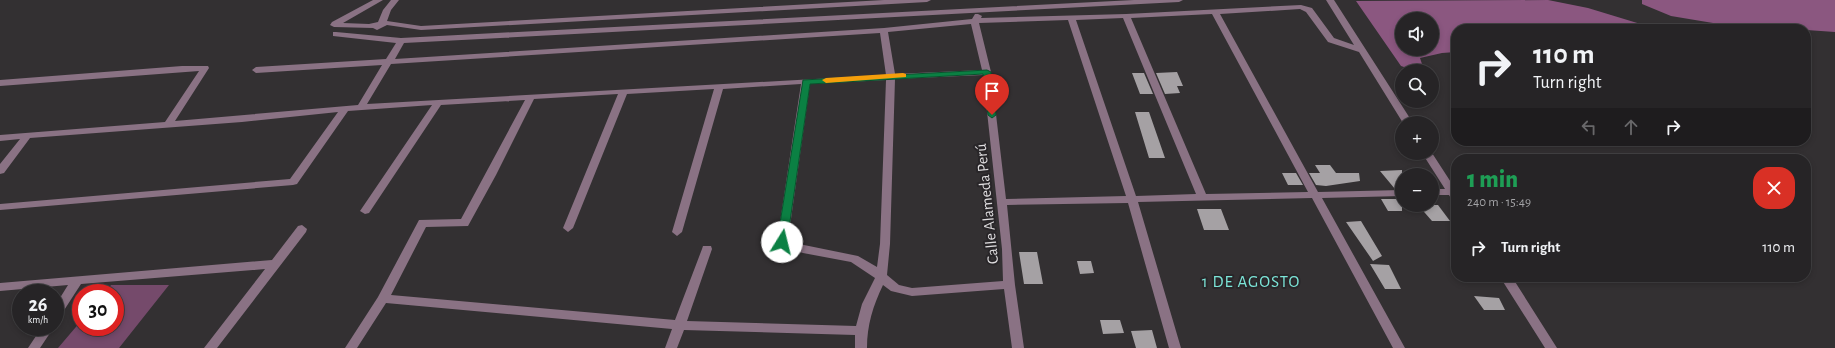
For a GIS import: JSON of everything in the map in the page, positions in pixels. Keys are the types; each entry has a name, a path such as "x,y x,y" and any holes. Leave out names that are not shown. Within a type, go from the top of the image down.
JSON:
{"street":[{"path":"379,0 334,25 369,26 393,24 421,28 927,0"},
{"path":"364,36 381,25 387,10 395,0"},
{"path":"336,34 401,41 1179,0"},
{"path":"1330,0 1403,116"},
{"path":"256,70 884,30 976,22 1302,7 1309,10 1331,40 1361,50"},
{"path":"976,22 980,10"},
{"path":"1215,12 1399,348"},
{"path":"1126,16 1202,197"},
{"path":"1071,18 1132,199 1175,348"},
{"name":"Calle Alameda Perú","path":"976,22 987,72 1002,202 1009,285 1018,348"},
{"path":"861,348 861,331 868,304 881,278 885,244 891,76 884,30"},
{"path":"361,108 401,41"},
{"path":"0,83 205,68 168,125"},
{"path":"0,138 345,109 624,91 987,72"},
{"path":"806,82 782,242 803,249 854,259 874,271 895,288 912,292 1009,285"},
{"path":"677,232 719,86"},
{"path":"568,228 624,91"},
{"path":"350,348 383,299 423,222 464,223 491,175 531,97"},
{"path":"365,211 438,103"},
{"path":"0,207 293,182 345,109"},
{"path":"0,171 28,135"},
{"path":"1432,160 1451,190"},
{"path":"1002,202 1395,193"},
{"path":"1439,193 1451,195"},
{"path":"210,348 302,229"},
{"path":"671,348 707,248"},
{"path":"0,287 275,264"},
{"path":"64,302 77,281"},
{"path":"1509,282 1551,348"},
{"path":"383,299 680,325 861,331"},
{"path":"34,348 42,336"}],"shaded area":[{"path":"1548,0 1588,8 1641,24 1451,24 1451,52 1439,54 1439,12 1395,12 1395,56 1429,56 1420,58 1422,64 1400,64 1356,1"},
{"path":"1642,0 1835,0 1835,32 1811,30 1811,24 1719,24 1671,16 1642,4"},
{"path":"124,285 169,285 119,348 58,348 72,332 72,336 124,336"}],"building":[{"path":"1177,72 1183,86 1177,86 1180,93 1165,94 1156,73"},
{"path":"1132,73 1144,73 1153,94 1140,94"},
{"path":"1135,112 1149,112 1165,158 1149,158"},
{"path":"1315,165 1330,165 1336,173 1359,173 1360,181 1326,186 1316,185 1309,173 1320,173"},
{"path":"1395,170 1395,189 1380,171"},
{"path":"1282,173 1296,173 1303,185 1288,185"},
{"path":"1381,199 1395,199 1395,211 1388,211"},
{"path":"1439,206 1450,221 1432,221 1424,212 1439,212"},
{"path":"1197,209 1221,209 1229,230 1204,230"},
{"path":"1361,221 1382,256 1373,261 1346,222"},
{"path":"1019,252 1037,252 1043,284 1024,284"},
{"path":"1077,261 1091,261 1094,273 1080,274"},
{"path":"1370,264 1389,265 1401,289 1385,289"},
{"path":"1474,296 1499,298 1505,310 1484,310"},
{"path":"1100,320 1120,320 1124,333 1103,334"},
{"path":"1152,330 1157,348 1136,348 1131,331"}],"slow traffic":[{"path":"826,80 903,76"}],"district":[{"name":"1 DE AGOSTO","path":"1251,281"}],"route":[{"path":"782,242 806,82 891,76 987,72 992,115"}]}
